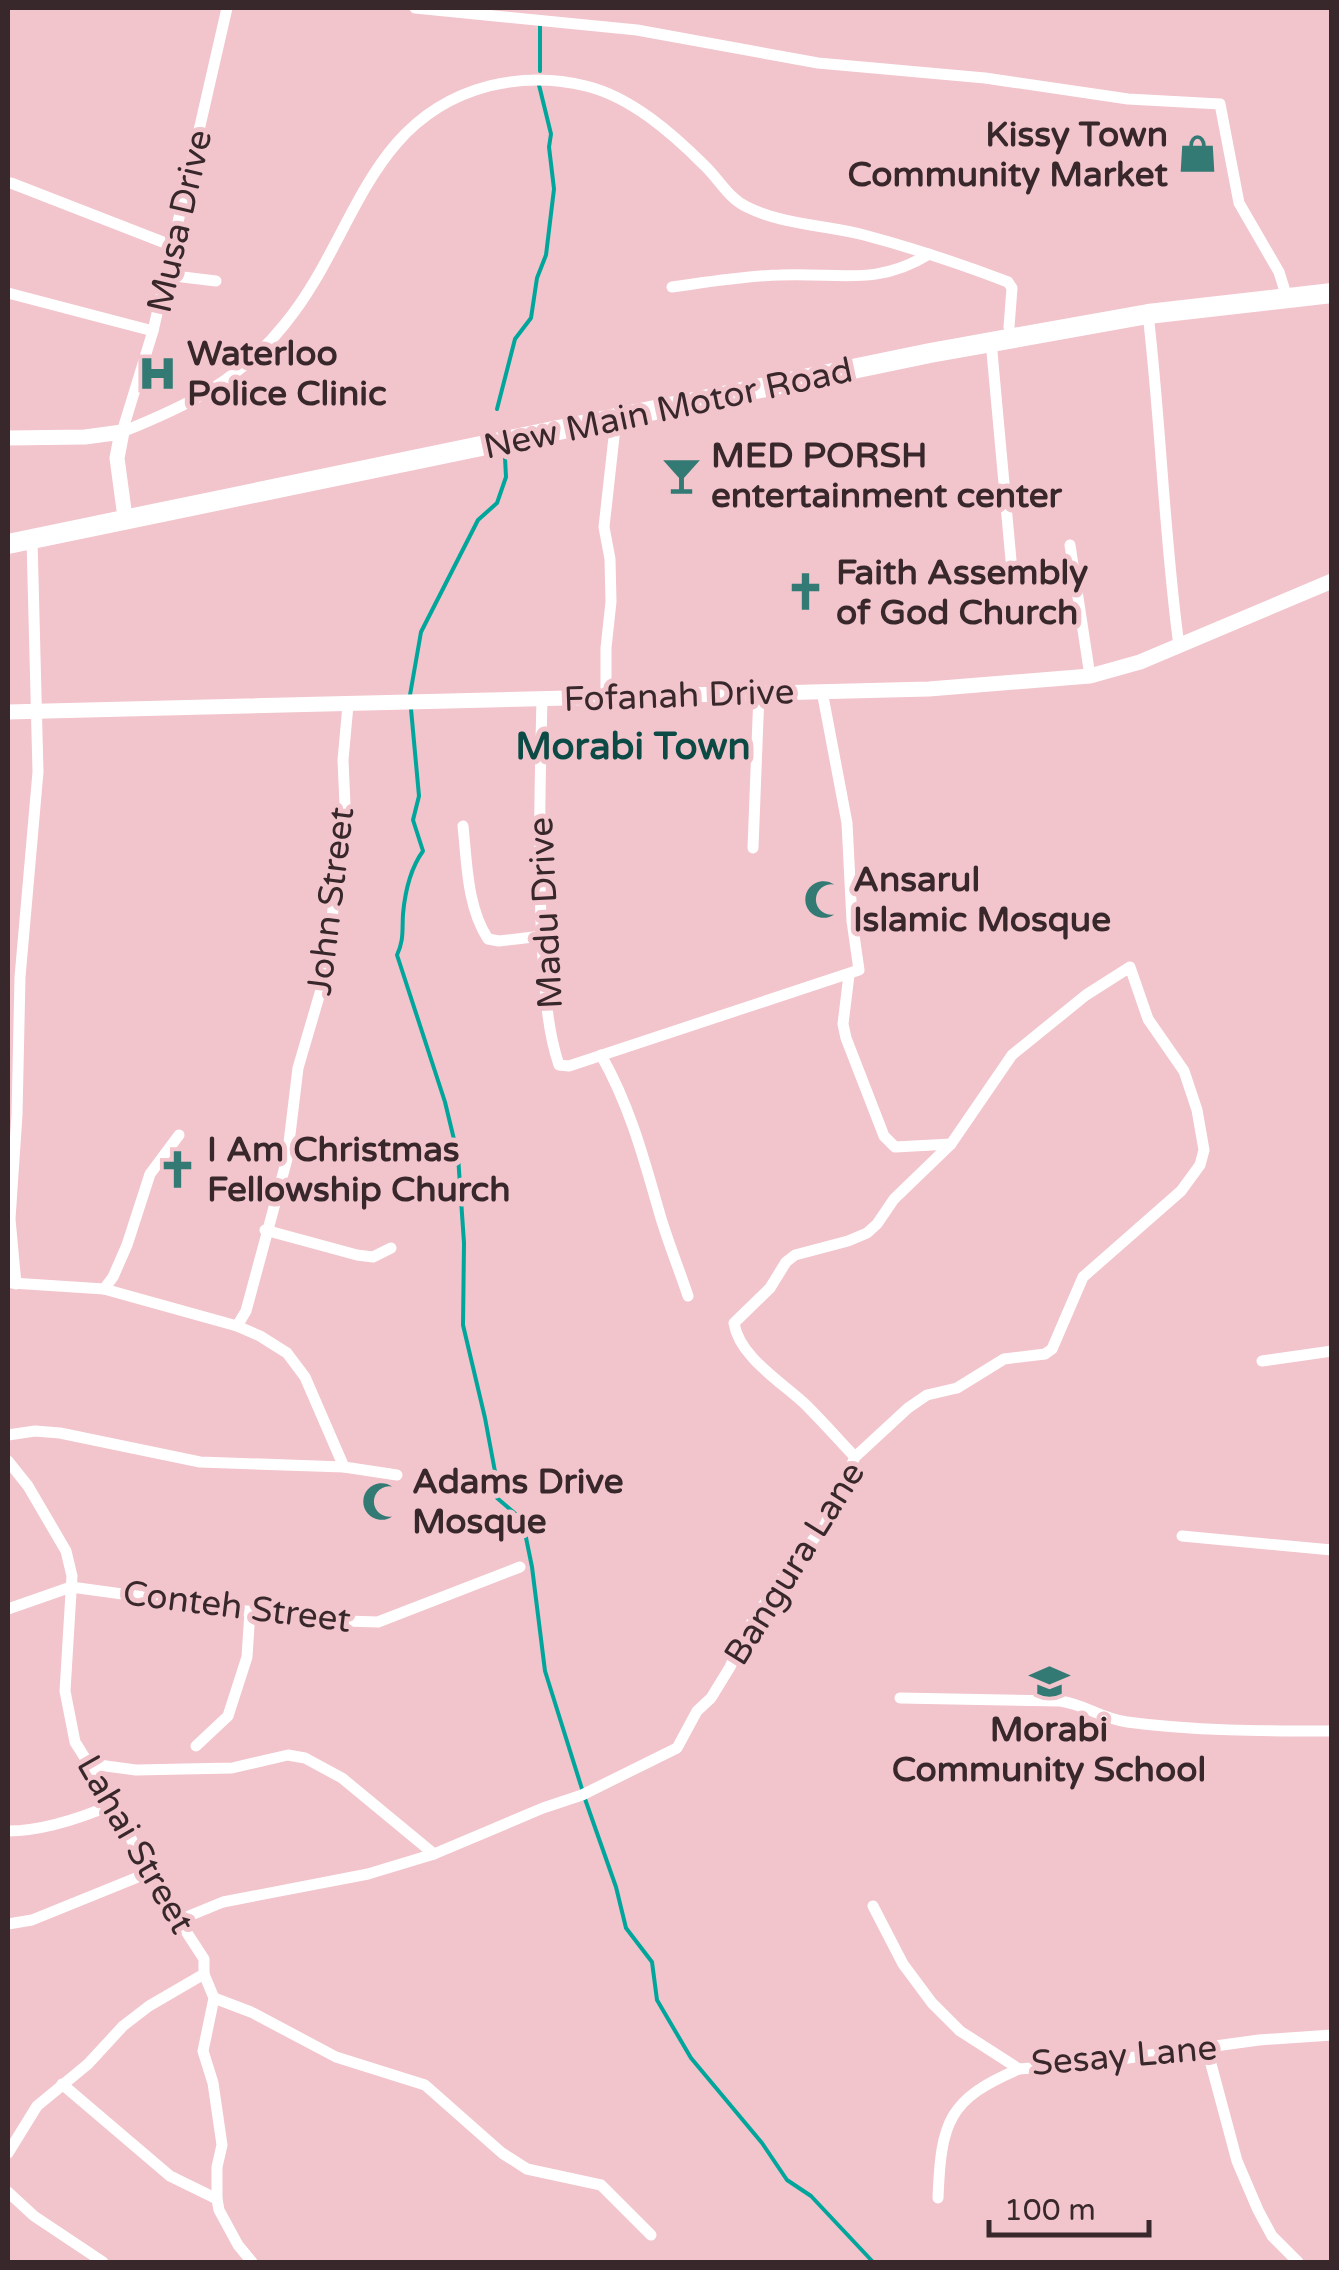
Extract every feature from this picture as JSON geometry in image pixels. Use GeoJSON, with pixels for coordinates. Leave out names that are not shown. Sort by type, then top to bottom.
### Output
{"type":"FeatureCollection","features":[{"type":"Feature","properties":{"kind":"highway","name":"New Main Motor Road"},"geometry":{"type":"LineString","coordinates":[[8,535],[1009,327],[1133,306],[1332,283]]}},
{"type":"Feature","properties":{"kind":"highway","name":"New Main Motor Road"},"geometry":{"type":"LineString","coordinates":[[8,544],[990,341],[1148,314],[1332,293]]}},
{"type":"Feature","properties":{"kind":"street","name":"Musa Drive"},"geometry":{"type":"LineString","coordinates":[[122,432],[166,275],[227,8]]}},
{"type":"Feature","properties":{"kind":"street"},"geometry":{"type":"LineString","coordinates":[[414,8],[637,30],[818,63],[1221,105],[1239,203],[1280,272],[1284,288]]}},
{"type":"Feature","properties":{"kind":"street"},"geometry":{"type":"LineString","coordinates":[[8,438],[85,437],[122,432],[209,392],[256,356],[310,291],[376,168],[396,140],[445,104],[472,91],[512,80],[552,80],[590,87],[618,99],[657,123],[706,166],[731,197],[746,206],[929,254],[1011,284],[1009,327]]}},
{"type":"Feature","properties":{"kind":"street"},"geometry":{"type":"LineString","coordinates":[[11,183],[173,246]]}},
{"type":"Feature","properties":{"kind":"street"},"geometry":{"type":"LineString","coordinates":[[672,286],[782,274],[878,276],[909,267],[929,254]]}},
{"type":"Feature","properties":{"kind":"street"},"geometry":{"type":"LineString","coordinates":[[166,275],[216,282]]}},
{"type":"Feature","properties":{"kind":"street"},"geometry":{"type":"LineString","coordinates":[[8,293],[152,330]]}},
{"type":"Feature","properties":{"kind":"street"},"geometry":{"type":"LineString","coordinates":[[1148,314],[1179,646]]}},
{"type":"Feature","properties":{"kind":"street"},"geometry":{"type":"LineString","coordinates":[[990,341],[1010,560]]}},
{"type":"Feature","properties":{"kind":"street"},"geometry":{"type":"LineString","coordinates":[[606,697],[611,602],[604,527],[616,420]]}},
{"type":"Feature","properties":{"kind":"street"},"geometry":{"type":"LineString","coordinates":[[122,432],[117,458],[124,510]]}},
{"type":"Feature","properties":{"kind":"street"},"geometry":{"type":"LineString","coordinates":[[32,539],[39,711],[37,800],[24,918],[9,1217],[12,1284],[104,1288],[237,1326],[286,1352],[305,1378],[344,1468]]}},
{"type":"Feature","properties":{"kind":"street"},"geometry":{"type":"LineString","coordinates":[[1070,545],[1090,676]]}},
{"type":"Feature","properties":{"kind":"street","name":"Fofanah Drive"},"geometry":{"type":"LineString","coordinates":[[8,712],[980,686],[1090,676],[1140,662],[1332,581]]}},
{"type":"Feature","properties":{"kind":"street"},"geometry":{"type":"LineString","coordinates":[[688,1296],[622,1092],[601,1055],[859,970],[852,922],[847,823],[822,691]]}},
{"type":"Feature","properties":{"kind":"street"},"geometry":{"type":"LineString","coordinates":[[752,848],[759,693]]}},
{"type":"Feature","properties":{"kind":"street","name":"Madu Drive"},"geometry":{"type":"LineString","coordinates":[[542,699],[538,870],[545,987],[559,1065],[569,1066],[601,1055]]}},
{"type":"Feature","properties":{"kind":"street","name":"John Street"},"geometry":{"type":"LineString","coordinates":[[237,1326],[246,1311],[287,1158],[298,1068],[330,960],[334,891],[346,827],[342,760],[348,705]]}},
{"type":"Feature","properties":{"kind":"street"},"geometry":{"type":"LineString","coordinates":[[464,826],[469,882],[479,926],[488,939],[542,936]]}},
{"type":"Feature","properties":{"kind":"street"},"geometry":{"type":"LineString","coordinates":[[8,918],[24,918]]}},
{"type":"Feature","properties":{"kind":"street","name":"Bangura Lane"},"geometry":{"type":"LineString","coordinates":[[179,1920],[224,1902],[368,1874],[434,1854],[582,1795],[677,1748],[697,1711],[711,1698],[730,1667],[746,1631],[780,1579],[825,1525],[855,1457],[926,1395],[957,1388],[1004,1358],[1045,1354],[1052,1349],[1083,1277],[1181,1191],[1200,1165],[1204,1150],[1184,1071],[1148,1019],[1130,967],[1086,995],[1020,1047],[951,1144]]}},
{"type":"Feature","properties":{"kind":"street"},"geometry":{"type":"LineString","coordinates":[[849,975],[843,1024],[846,1038],[884,1136],[896,1147],[951,1144]]}},
{"type":"Feature","properties":{"kind":"street"},"geometry":{"type":"LineString","coordinates":[[104,1288],[127,1245],[150,1174],[179,1135]]}},
{"type":"Feature","properties":{"kind":"street"},"geometry":{"type":"LineString","coordinates":[[855,1457],[750,1354],[734,1324],[770,1288],[794,1255],[848,1242],[867,1233],[906,1186],[951,1144]]}},
{"type":"Feature","properties":{"kind":"street"},"geometry":{"type":"LineString","coordinates":[[266,1230],[374,1258],[391,1248]]}},
{"type":"Feature","properties":{"kind":"street"},"geometry":{"type":"LineString","coordinates":[[1262,1361],[1332,1350]]}},
{"type":"Feature","properties":{"kind":"street"},"geometry":{"type":"LineString","coordinates":[[8,1434],[60,1433],[200,1462],[344,1468],[397,1476]]}},
{"type":"Feature","properties":{"kind":"street","name":"Lahai Street"},"geometry":{"type":"LineString","coordinates":[[8,1461],[28,1486],[66,1551],[71,1587],[65,1691],[75,1742],[114,1804],[148,1873],[204,1959],[204,1974],[149,2006],[37,2106],[8,2154]]}},
{"type":"Feature","properties":{"kind":"street"},"geometry":{"type":"LineString","coordinates":[[1182,1536],[1332,1550]]}},
{"type":"Feature","properties":{"kind":"street","name":"Conteh Street"},"geometry":{"type":"LineString","coordinates":[[8,1609],[71,1587],[313,1620],[378,1622],[520,1567]]}},
{"type":"Feature","properties":{"kind":"street"},"geometry":{"type":"LineString","coordinates":[[196,1746],[228,1716],[248,1656],[250,1610]]}},
{"type":"Feature","properties":{"kind":"street"},"geometry":{"type":"LineString","coordinates":[[900,1698],[1060,1701],[1075,1703],[1100,1718],[1128,1722],[1248,1731],[1332,1732]]}},
{"type":"Feature","properties":{"kind":"street"},"geometry":{"type":"LineString","coordinates":[[91,1764],[136,1770],[232,1768],[288,1756],[305,1758],[342,1778],[434,1854]]}},
{"type":"Feature","properties":{"kind":"street"},"geometry":{"type":"LineString","coordinates":[[8,1831],[90,1814],[114,1804]]}},
{"type":"Feature","properties":{"kind":"street"},"geometry":{"type":"LineString","coordinates":[[8,1924],[32,1920],[148,1873]]}},
{"type":"Feature","properties":{"kind":"street","name":"Sesay Lane"},"geometry":{"type":"LineString","coordinates":[[873,1906],[902,1964],[932,2003],[960,2030],[1019,2068],[1332,2034]]}},
{"type":"Feature","properties":{"kind":"street"},"geometry":{"type":"LineString","coordinates":[[204,1974],[214,1998],[203,2051],[222,2145],[217,2200],[238,2245],[252,2262]]}},
{"type":"Feature","properties":{"kind":"street"},"geometry":{"type":"LineString","coordinates":[[214,1998],[252,2012],[336,2057],[424,2085],[502,2153],[527,2169],[601,2186],[651,2235]]}},
{"type":"Feature","properties":{"kind":"street"},"geometry":{"type":"LineString","coordinates":[[1207,2049],[1237,2161],[1272,2236],[1298,2262]]}},
{"type":"Feature","properties":{"kind":"street"},"geometry":{"type":"LineString","coordinates":[[938,2198],[940,2164],[959,2103],[985,2083],[1019,2068]]}},
{"type":"Feature","properties":{"kind":"street"},"geometry":{"type":"LineString","coordinates":[[62,2084],[170,2176],[217,2200]]}},
{"type":"Feature","properties":{"kind":"street"},"geometry":{"type":"LineString","coordinates":[[8,2192],[72,2248],[103,2262]]}},
{"type":"Feature","properties":{"kind":"waterway"},"geometry":{"type":"LineString","coordinates":[[540,25],[540,71]]}},
{"type":"Feature","properties":{"kind":"waterway"},"geometry":{"type":"LineString","coordinates":[[497,409],[515,339],[531,318],[537,278],[546,255],[554,189],[551,134],[539,85]]}},
{"type":"Feature","properties":{"kind":"waterway"},"geometry":{"type":"LineString","coordinates":[[410,695],[421,632],[478,520],[497,503],[506,477],[505,458]]}},
{"type":"Feature","properties":{"kind":"waterway"},"geometry":{"type":"LineString","coordinates":[[411,709],[419,796],[413,820],[423,851],[407,889],[397,955],[445,1102],[458,1156],[464,1243],[463,1325],[485,1418],[496,1477],[494,1488],[497,1498],[519,1517],[524,1528],[545,1671],[582,1789]]}},
{"type":"Feature","properties":{"kind":"waterway"},"geometry":{"type":"LineString","coordinates":[[585,1799],[626,1928],[652,1962],[657,2000],[691,2058],[762,2143],[787,2180],[811,2196],[873,2262]]}},
{"type":"Feature","properties":{"kind":"place","name":"Kissy Town Community Market"},"geometry":{"type":"Point","coordinates":[1198,154]}},
{"type":"Feature","properties":{"kind":"place","name":"Waterloo Police Clinic"},"geometry":{"type":"Point","coordinates":[157,373]}},
{"type":"Feature","properties":{"kind":"place","name":"MED PORSH entertainment center"},"geometry":{"type":"Point","coordinates":[681,475]}},
{"type":"Feature","properties":{"kind":"place","name":"Faith Assembly of God Church"},"geometry":{"type":"Point","coordinates":[806,592]}},
{"type":"Feature","properties":{"kind":"place","name":"Ansarul Islamic Mosque"},"geometry":{"type":"Point","coordinates":[823,899]}},
{"type":"Feature","properties":{"kind":"place","name":"I Am Christmas Fellowship Church"},"geometry":{"type":"Point","coordinates":[177,1169]}},
{"type":"Feature","properties":{"kind":"place","name":"Adams Drive Mosque"},"geometry":{"type":"Point","coordinates":[382,1501]}},
{"type":"Feature","properties":{"kind":"place","name":"Morabi Community School"},"geometry":{"type":"Point","coordinates":[1049,1682]}},
{"type":"Feature","properties":{"kind":"district","name":"Morabi Town"},"geometry":{"type":"Point","coordinates":[633,746]}}]}
